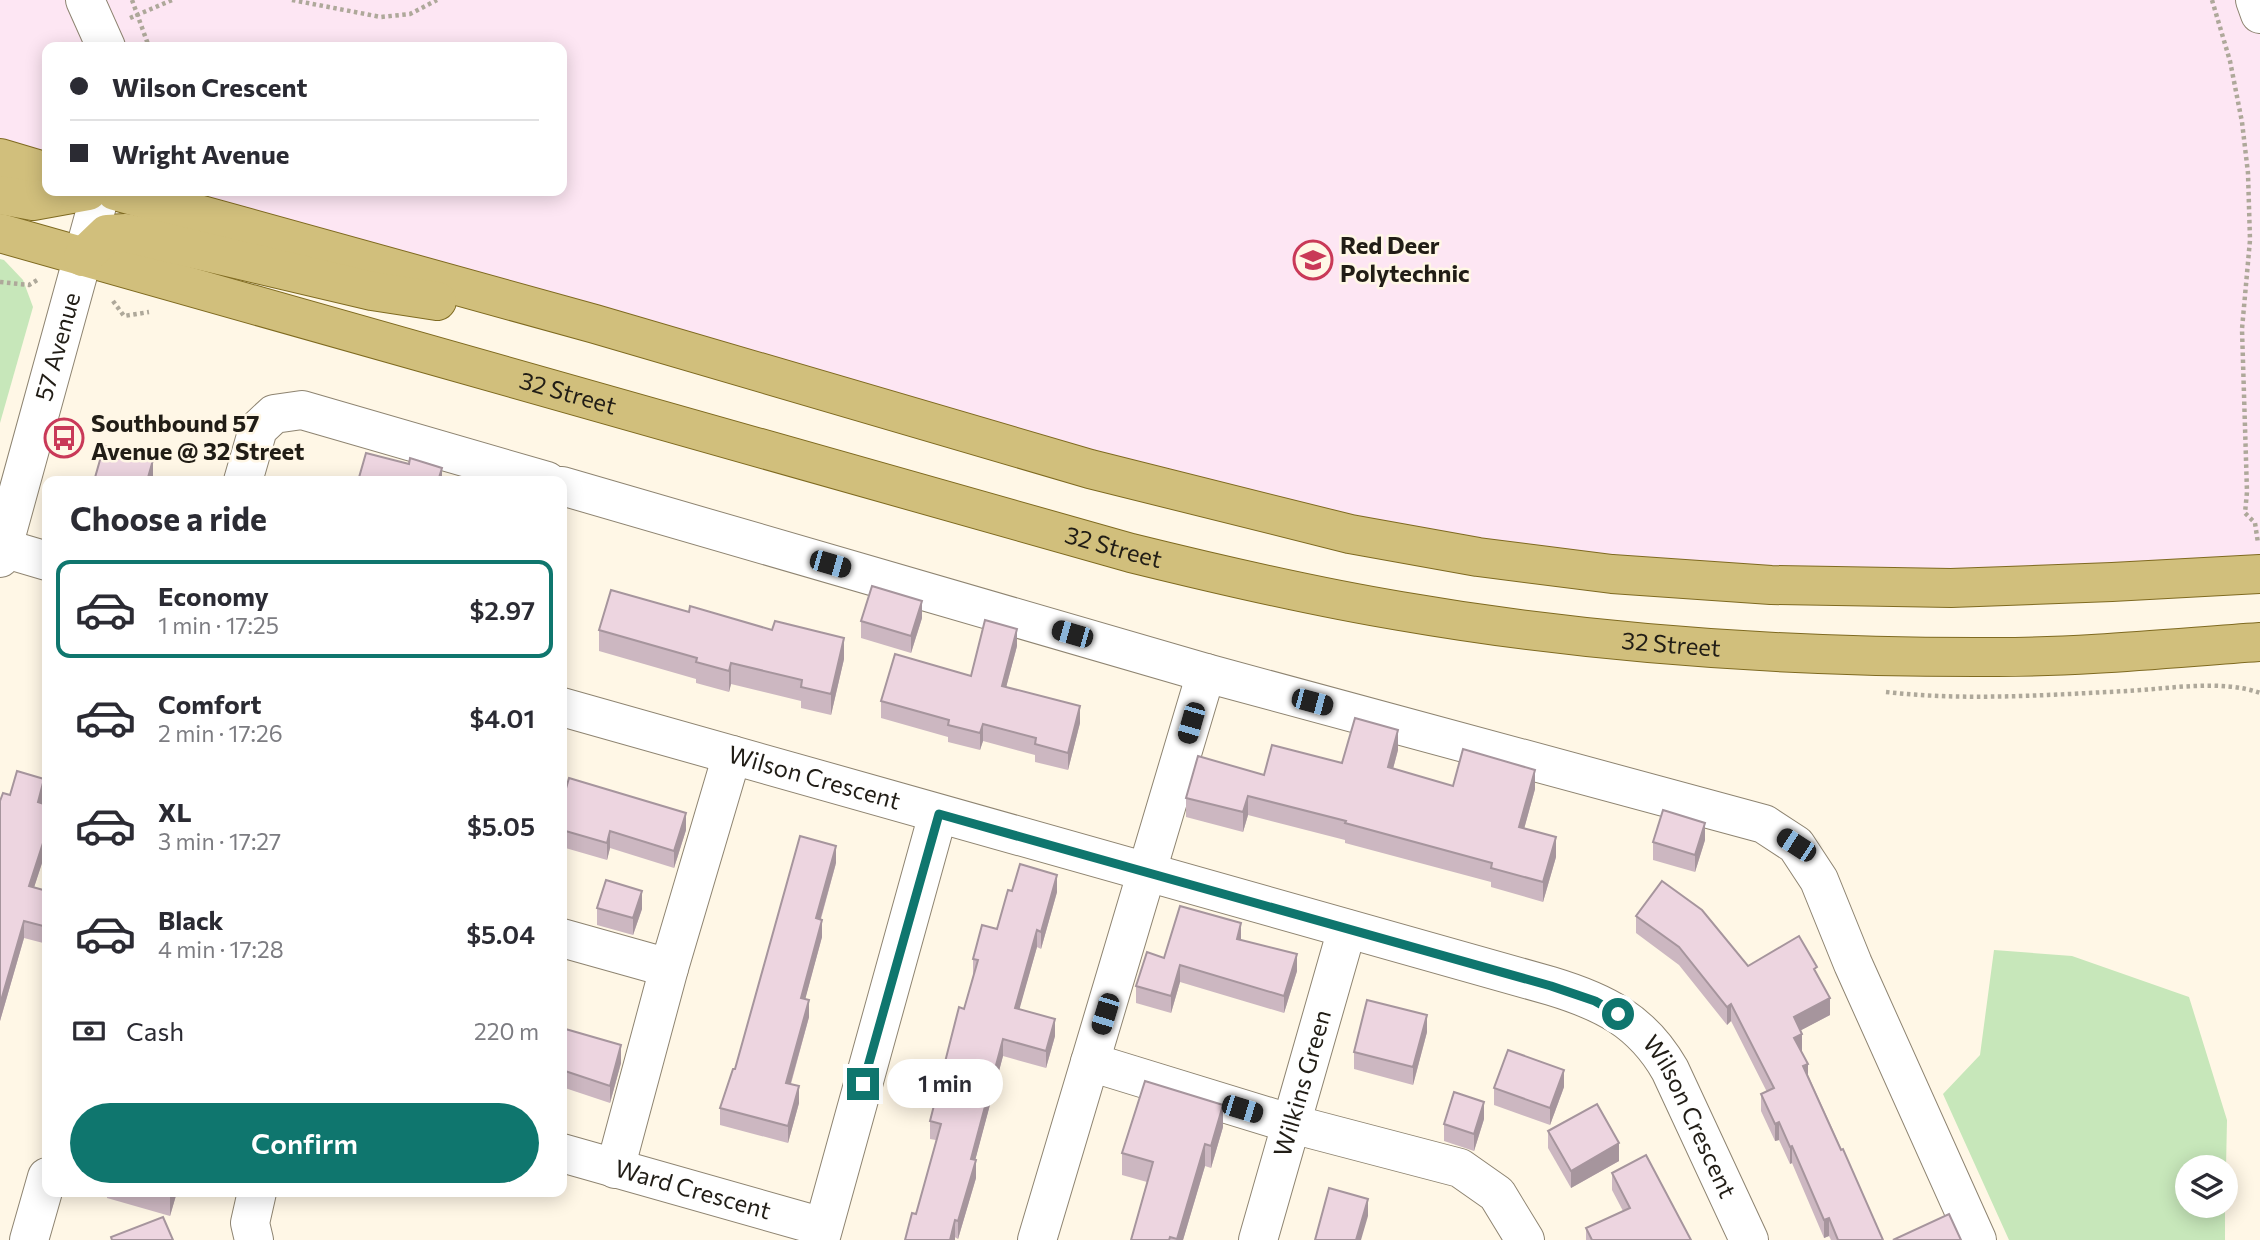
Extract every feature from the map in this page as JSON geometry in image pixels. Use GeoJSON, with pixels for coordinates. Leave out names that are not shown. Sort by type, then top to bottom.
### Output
{"type":"FeatureCollection","features":[{"type":"Feature","properties":{"kind":"main road"},"geometry":{"type":"LineString","coordinates":[[0,158],[42,171]]}},
{"type":"Feature","properties":{"kind":"main road"},"geometry":{"type":"LineString","coordinates":[[0,195],[33,201],[60,196]]}},
{"type":"Feature","properties":{"kind":"main road"},"geometry":{"type":"LineString","coordinates":[[133,196],[594,324],[1090,469],[1350,534],[1478,557],[1612,574],[1784,585],[1951,588],[2260,574]]}},
{"type":"Feature","properties":{"kind":"main road","name":"32 Street"},"geometry":{"type":"LineString","coordinates":[[0,233],[1131,553],[1268,586],[1401,611],[1535,630],[1659,643],[1884,656],[2001,657],[2260,642]]}},
{"type":"Feature","properties":{"kind":"main road"},"geometry":{"type":"LineString","coordinates":[[83,257],[107,234],[127,233],[372,291],[594,324]]}},
{"type":"Feature","properties":{"kind":"street"},"geometry":{"type":"LineString","coordinates":[[2255,0],[2260,14]]}},
{"type":"Feature","properties":{"kind":"street","name":"57 Avenue"},"geometry":{"type":"LineString","coordinates":[[1,553],[100,196]]}},
{"type":"Feature","properties":{"kind":"street"},"geometry":{"type":"LineString","coordinates":[[244,476],[258,429],[274,414],[302,410],[530,476]]}},
{"type":"Feature","properties":{"kind":"street"},"geometry":{"type":"LineString","coordinates":[[567,487],[1206,673],[1764,824],[1796,845],[1819,880],[1853,964],[1978,1240]]}},
{"type":"Feature","properties":{"kind":"street"},"geometry":{"type":"LineString","coordinates":[[1,553],[42,560]]}},
{"type":"Feature","properties":{"kind":"street"},"geometry":{"type":"LineString","coordinates":[[1037,1240],[1206,673]]}},
{"type":"Feature","properties":{"kind":"street","name":"Wilson Crescent"},"geometry":{"type":"LineString","coordinates":[[567,708],[1575,993],[1595,1001],[1640,1030],[1657,1047],[1749,1240]]}},
{"type":"Feature","properties":{"kind":"street"},"geometry":{"type":"LineString","coordinates":[[615,1169],[732,755]]}},
{"type":"Feature","properties":{"kind":"street"},"geometry":{"type":"LineString","coordinates":[[821,1234],[939,814]]}},
{"type":"Feature","properties":{"kind":"street","name":"Wilkins Green"},"geometry":{"type":"LineString","coordinates":[[1258,1240],[1348,929]]}},
{"type":"Feature","properties":{"kind":"street"},"geometry":{"type":"LineString","coordinates":[[567,939],[670,968]]}},
{"type":"Feature","properties":{"kind":"street"},"geometry":{"type":"LineString","coordinates":[[1090,1062],[1292,1124],[1460,1168],[1497,1194],[1525,1240]]}},
{"type":"Feature","properties":{"kind":"street","name":"Ward Crescent"},"geometry":{"type":"LineString","coordinates":[[567,1155],[821,1234]]}},
{"type":"Feature","properties":{"kind":"street"},"geometry":{"type":"LineString","coordinates":[[29,1240],[42,1194]]}},
{"type":"Feature","properties":{"kind":"street"},"geometry":{"type":"LineString","coordinates":[[254,1240],[250,1223],[256,1197]]}},
{"type":"Feature","properties":{"kind":"path"},"geometry":{"type":"LineString","coordinates":[[132,0],[147,42]]}},
{"type":"Feature","properties":{"kind":"path"},"geometry":{"type":"LineString","coordinates":[[97,26],[139,14],[172,0]]}},
{"type":"Feature","properties":{"kind":"path"},"geometry":{"type":"LineString","coordinates":[[292,0],[381,17],[410,14],[437,0]]}},
{"type":"Feature","properties":{"kind":"path"},"geometry":{"type":"LineString","coordinates":[[2212,0],[2230,61],[2242,122],[2248,173],[2250,240],[2242,329],[2248,492],[2245,513],[2256,527]]}},
{"type":"Feature","properties":{"kind":"path"},"geometry":{"type":"LineString","coordinates":[[0,282],[29,285],[34,282]]}},
{"type":"Feature","properties":{"kind":"shaded area","name":"Red Deer Polytechnic"},"geometry":{"type":"Polygon","coordinates":[[[0,0],[2260,0],[2260,574],[2112,582],[1478,557],[134,196],[567,196],[567,42],[42,42],[42,171],[0,158],[0,0]]]}},
{"type":"Feature","properties":{"kind":"green space"},"geometry":{"type":"Polygon","coordinates":[[[0,259],[23,280],[33,307],[0,423],[0,259]]]}},
{"type":"Feature","properties":{"kind":"green space"},"geometry":{"type":"Polygon","coordinates":[[[1994,950],[2072,956],[2189,997],[2227,1120],[2226,1155],[2175,1155],[2175,1218],[2225,1218],[2225,1240],[2009,1240],[1943,1094],[1980,1055],[1994,950]]]}},
{"type":"Feature","properties":{"kind":"building"},"geometry":{"type":"Polygon","coordinates":[[[104,446],[153,460],[148,476],[95,476],[104,446]]]}},
{"type":"Feature","properties":{"kind":"building"},"geometry":{"type":"Polygon","coordinates":[[[366,453],[409,464],[410,458],[442,468],[440,476],[359,476],[366,453]]]}},
{"type":"Feature","properties":{"kind":"building"},"geometry":{"type":"Polygon","coordinates":[[[872,586],[922,601],[911,636],[861,621],[872,586]]]}},
{"type":"Feature","properties":{"kind":"building"},"geometry":{"type":"Polygon","coordinates":[[[611,590],[689,612],[690,606],[772,630],[775,621],[844,638],[831,694],[801,687],[802,680],[731,663],[729,671],[696,662],[697,658],[599,630],[611,590]]]}},
{"type":"Feature","properties":{"kind":"building"},"geometry":{"type":"Polygon","coordinates":[[[985,620],[1017,629],[1002,686],[1080,706],[1068,753],[1035,744],[1036,738],[983,724],[980,733],[948,725],[949,720],[881,701],[895,654],[971,676],[985,620]]]}},
{"type":"Feature","properties":{"kind":"building"},"geometry":{"type":"Polygon","coordinates":[[[1355,718],[1398,730],[1388,767],[1453,786],[1463,749],[1535,770],[1519,827],[1556,837],[1543,882],[1491,868],[1492,863],[1248,796],[1243,812],[1186,798],[1198,756],[1264,775],[1272,745],[1342,763],[1355,718]]]}},
{"type":"Feature","properties":{"kind":"building"},"geometry":{"type":"Polygon","coordinates":[[[17,771],[42,778],[38,802],[42,803],[42,846],[29,886],[42,890],[42,926],[24,921],[0,1004],[0,801],[3,793],[10,795],[17,771]]]}},
{"type":"Feature","properties":{"kind":"building"},"geometry":{"type":"Polygon","coordinates":[[[569,778],[686,813],[674,851],[610,831],[607,843],[567,831],[569,778]]]}},
{"type":"Feature","properties":{"kind":"building"},"geometry":{"type":"Polygon","coordinates":[[[1663,810],[1705,823],[1695,855],[1653,842],[1663,810]]]}},
{"type":"Feature","properties":{"kind":"building"},"geometry":{"type":"Polygon","coordinates":[[[800,836],[836,846],[816,918],[822,920],[801,998],[809,1000],[786,1083],[799,1086],[788,1126],[720,1108],[735,1069],[800,836]]]}},
{"type":"Feature","properties":{"kind":"building"},"geometry":{"type":"Polygon","coordinates":[[[1020,864],[1057,875],[1041,932],[1037,930],[1015,1008],[1055,1019],[1046,1051],[1003,1039],[971,1159],[976,1160],[950,1240],[905,1240],[912,1213],[916,1214],[941,1124],[930,1121],[959,1007],[964,1009],[978,960],[973,959],[982,925],[997,929],[1008,890],[1012,891],[1020,864]]]}},
{"type":"Feature","properties":{"kind":"building"},"geometry":{"type":"Polygon","coordinates":[[[606,880],[642,891],[633,918],[597,908],[606,880]]]}},
{"type":"Feature","properties":{"kind":"building"},"geometry":{"type":"Polygon","coordinates":[[[1662,881],[1702,910],[1748,966],[1799,936],[1817,967],[1814,969],[1830,998],[1794,1017],[1802,1034],[1794,1038],[1808,1064],[1803,1066],[1883,1240],[1838,1240],[1829,1218],[1824,1220],[1792,1146],[1790,1147],[1779,1122],[1775,1124],[1761,1094],[1774,1088],[1731,1004],[1727,1007],[1679,947],[1636,916],[1662,881]]]}},
{"type":"Feature","properties":{"kind":"building"},"geometry":{"type":"Polygon","coordinates":[[[1180,906],[1241,923],[1237,939],[1297,954],[1284,996],[1180,965],[1171,996],[1136,986],[1147,952],[1164,958],[1180,906]]]}},
{"type":"Feature","properties":{"kind":"building"},"geometry":{"type":"Polygon","coordinates":[[[1367,1000],[1427,1015],[1413,1067],[1354,1052],[1367,1000]]]}},
{"type":"Feature","properties":{"kind":"building"},"geometry":{"type":"Polygon","coordinates":[[[567,1029],[621,1045],[610,1086],[567,1072],[567,1029]]]}},
{"type":"Feature","properties":{"kind":"building"},"geometry":{"type":"Polygon","coordinates":[[[1508,1050],[1564,1070],[1550,1108],[1494,1088],[1508,1050]]]}},
{"type":"Feature","properties":{"kind":"building"},"geometry":{"type":"Polygon","coordinates":[[[1145,1081],[1223,1105],[1211,1146],[1205,1144],[1177,1239],[1170,1237],[1169,1240],[1131,1240],[1153,1162],[1122,1153],[1145,1081]]]}},
{"type":"Feature","properties":{"kind":"building"},"geometry":{"type":"Polygon","coordinates":[[[1454,1092],[1484,1102],[1474,1134],[1444,1124],[1454,1092]]]}},
{"type":"Feature","properties":{"kind":"building"},"geometry":{"type":"Polygon","coordinates":[[[1597,1104],[1619,1143],[1571,1171],[1548,1131],[1597,1104]]]}},
{"type":"Feature","properties":{"kind":"building"},"geometry":{"type":"Polygon","coordinates":[[[1646,1155],[1691,1240],[1592,1240],[1586,1228],[1630,1208],[1612,1173],[1646,1155]]]}},
{"type":"Feature","properties":{"kind":"building"},"geometry":{"type":"Polygon","coordinates":[[[1329,1188],[1368,1199],[1356,1240],[1315,1240],[1329,1188]]]}},
{"type":"Feature","properties":{"kind":"building"},"geometry":{"type":"Polygon","coordinates":[[[1949,1214],[1961,1240],[1893,1240],[1949,1214]]]}},
{"type":"Feature","properties":{"kind":"building"},"geometry":{"type":"Polygon","coordinates":[[[163,1217],[173,1240],[112,1240],[111,1237],[163,1217]]]}},
{"type":"Feature","properties":{"kind":"place","name":"Red Deer Polytechnic"},"geometry":{"type":"Point","coordinates":[1313,260]}},
{"type":"Feature","properties":{"kind":"place","name":"Southbound 57 Avenue @ 32 Street"},"geometry":{"type":"Point","coordinates":[64,438]}},
{"type":"Feature","properties":{"kind":"route"},"geometry":{"type":"LineString","coordinates":[[863,1084],[939,814],[1575,993],[1618,1014]]}}]}
